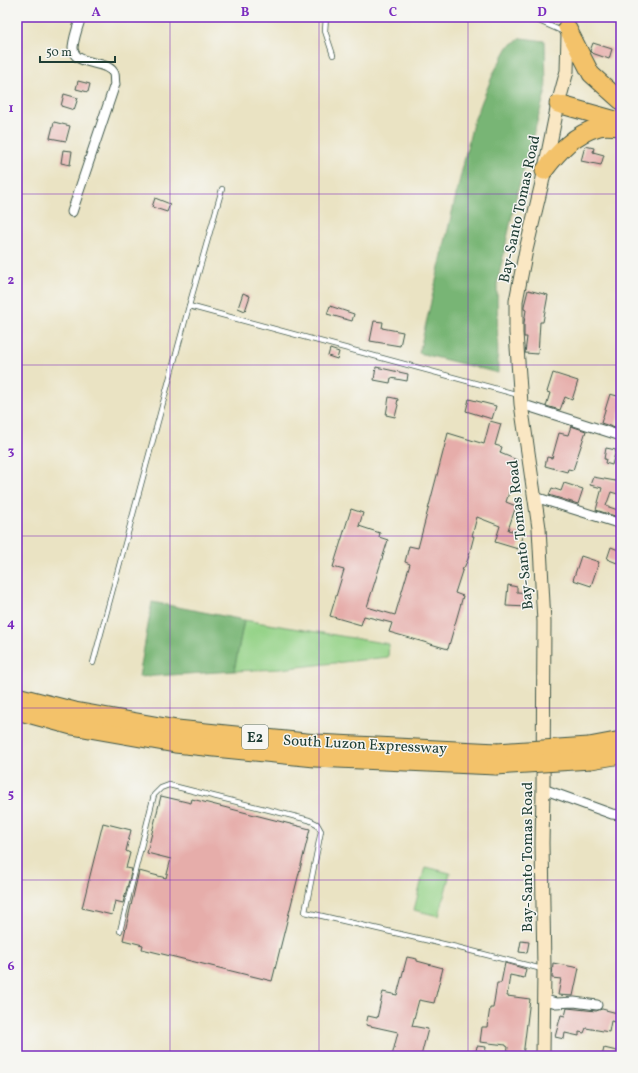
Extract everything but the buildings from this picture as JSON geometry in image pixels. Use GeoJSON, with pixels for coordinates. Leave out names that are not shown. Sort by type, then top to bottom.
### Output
{"type":"FeatureCollection","features":[{"type":"Feature","properties":{"kind":"highway"},"geometry":{"type":"LineString","coordinates":[[567,26],[591,74],[621,101]]}},
{"type":"Feature","properties":{"kind":"highway"},"geometry":{"type":"LineString","coordinates":[[559,100],[621,112]]}},
{"type":"Feature","properties":{"kind":"highway"},"geometry":{"type":"LineString","coordinates":[[559,100],[621,122]]}},
{"type":"Feature","properties":{"kind":"highway"},"geometry":{"type":"LineString","coordinates":[[544,171],[558,152],[578,135],[600,127],[621,127]]}},
{"type":"Feature","properties":{"kind":"highway","name":"South Luzon Expressway"},"geometry":{"type":"LineString","coordinates":[[17,696],[75,711],[177,729],[496,759]]}},
{"type":"Feature","properties":{"kind":"highway","name":"South Luzon Expressway"},"geometry":{"type":"LineString","coordinates":[[17,711],[72,726],[175,744],[315,758],[496,759],[590,753],[621,755]]}},
{"type":"Feature","properties":{"kind":"highway","name":"South Luzon Expressway"},"geometry":{"type":"LineString","coordinates":[[590,753],[621,740]]}},
{"type":"Feature","properties":{"kind":"main road","name":"Bay-Santo Tomas Road"},"geometry":{"type":"LineString","coordinates":[[542,1056],[544,969],[542,843],[544,622],[539,535],[521,400],[516,333],[516,301],[559,100],[567,71],[567,26]]}},
{"type":"Feature","properties":{"kind":"street"},"geometry":{"type":"LineString","coordinates":[[72,212],[114,84],[114,74],[109,68],[83,60],[76,56],[73,48],[81,17]]}},
{"type":"Feature","properties":{"kind":"street"},"geometry":{"type":"LineString","coordinates":[[521,400],[621,436]]}},
{"type":"Feature","properties":{"kind":"street"},"geometry":{"type":"LineString","coordinates":[[535,497],[621,524]]}},
{"type":"Feature","properties":{"kind":"street"},"geometry":{"type":"LineString","coordinates":[[543,789],[612,814],[621,815]]}},
{"type":"Feature","properties":{"kind":"street"},"geometry":{"type":"LineString","coordinates":[[543,999],[556,1003],[574,1002],[597,1005]]}},
{"type":"Feature","properties":{"kind":"lane"},"geometry":{"type":"LineString","coordinates":[[326,17],[325,31],[332,55]]}},
{"type":"Feature","properties":{"kind":"lane"},"geometry":{"type":"LineString","coordinates":[[530,17],[567,26]]}},
{"type":"Feature","properties":{"kind":"lane"},"geometry":{"type":"LineString","coordinates":[[93,663],[222,189]]}},
{"type":"Feature","properties":{"kind":"lane"},"geometry":{"type":"LineString","coordinates":[[189,306],[521,400]]}},
{"type":"Feature","properties":{"kind":"lane"},"geometry":{"type":"LineString","coordinates":[[120,931],[154,795],[161,788],[169,785],[309,820],[317,824],[320,831],[305,912],[544,969]]}},
{"type":"Feature","properties":{"kind":"green space"},"geometry":{"type":"Polygon","coordinates":[[[521,38],[545,41],[546,90],[517,193],[497,284],[498,373],[419,353],[473,123],[494,72],[508,47],[521,38]]]}},
{"type":"Feature","properties":{"kind":"green space"},"geometry":{"type":"Polygon","coordinates":[[[152,602],[244,620],[234,671],[139,677],[152,602]]]}},
{"type":"Feature","properties":{"kind":"green space"},"geometry":{"type":"Polygon","coordinates":[[[244,620],[389,644],[388,657],[280,669],[234,671],[244,620]]]}},
{"type":"Feature","properties":{"kind":"green space"},"geometry":{"type":"Polygon","coordinates":[[[425,867],[450,873],[439,916],[414,910],[425,867]]]}}]}
